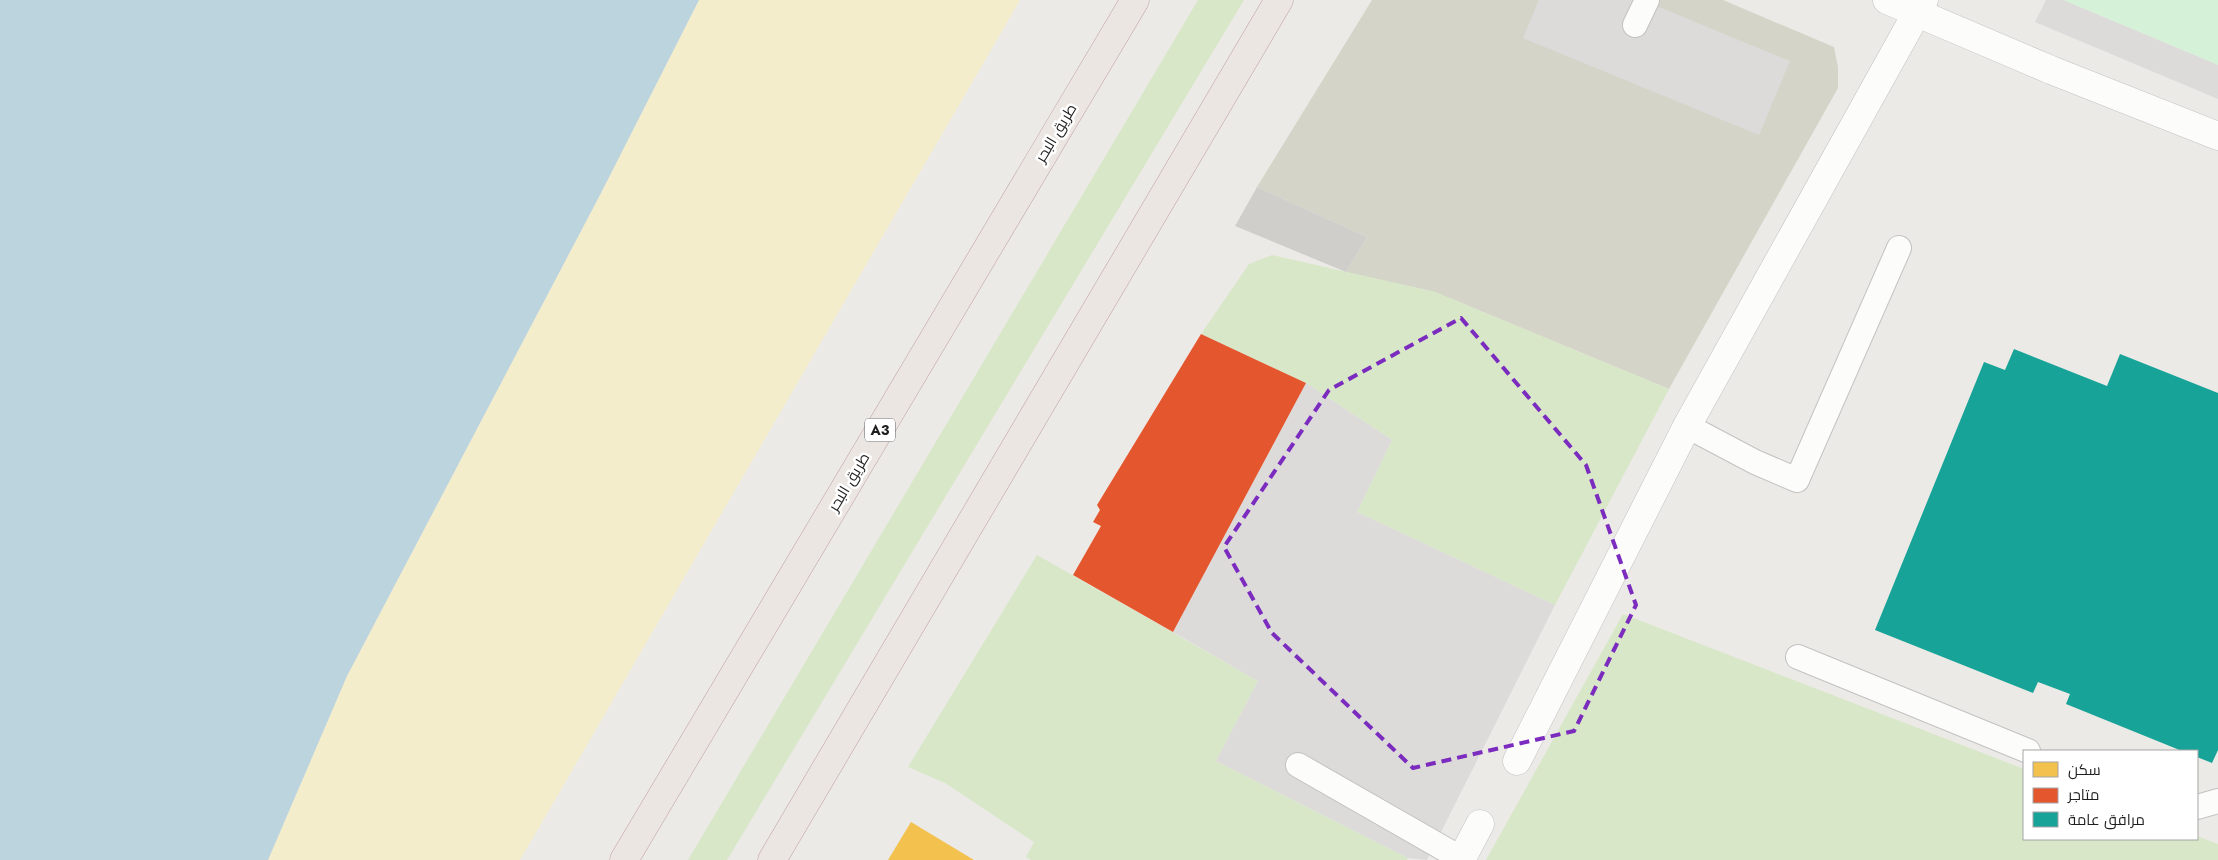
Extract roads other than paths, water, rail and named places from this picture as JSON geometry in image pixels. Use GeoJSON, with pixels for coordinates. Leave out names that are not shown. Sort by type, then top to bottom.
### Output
{"type":"FeatureCollection","features":[{"type":"Feature","properties":{"kind":"highway","name":"طريق البحر"},"geometry":{"type":"LineString","coordinates":[[624,860],[1135,0]]}},
{"type":"Feature","properties":{"kind":"highway"},"geometry":{"type":"LineString","coordinates":[[772,860],[1279,0]]}},
{"type":"Feature","properties":{"kind":"street"},"geometry":{"type":"LineString","coordinates":[[1887,0],[1920,7],[2051,70],[2218,136]]}},
{"type":"Feature","properties":{"kind":"street"},"geometry":{"type":"LineString","coordinates":[[1517,761],[1687,426],[1920,7]]}},
{"type":"Feature","properties":{"kind":"street"},"geometry":{"type":"LineString","coordinates":[[1461,860],[1480,824]]}},
{"type":"Feature","properties":{"kind":"lane"},"geometry":{"type":"LineString","coordinates":[[1634,25],[1647,0]]}},
{"type":"Feature","properties":{"kind":"lane"},"geometry":{"type":"LineString","coordinates":[[1687,426],[1755,462],[1797,480],[1898,248]]}},
{"type":"Feature","properties":{"kind":"lane"},"geometry":{"type":"LineString","coordinates":[[1798,657],[2026,750]]}},
{"type":"Feature","properties":{"kind":"lane"},"geometry":{"type":"LineString","coordinates":[[1298,765],[1461,860]]}},
{"type":"Feature","properties":{"kind":"lane"},"geometry":{"type":"LineString","coordinates":[[2198,807],[2218,801]]}},
{"type":"Feature","properties":{"kind":"water"},"geometry":{"type":"Polygon","coordinates":[[[0,0],[699,0],[601,193],[347,676],[268,860],[0,860],[0,0]]]}}]}
